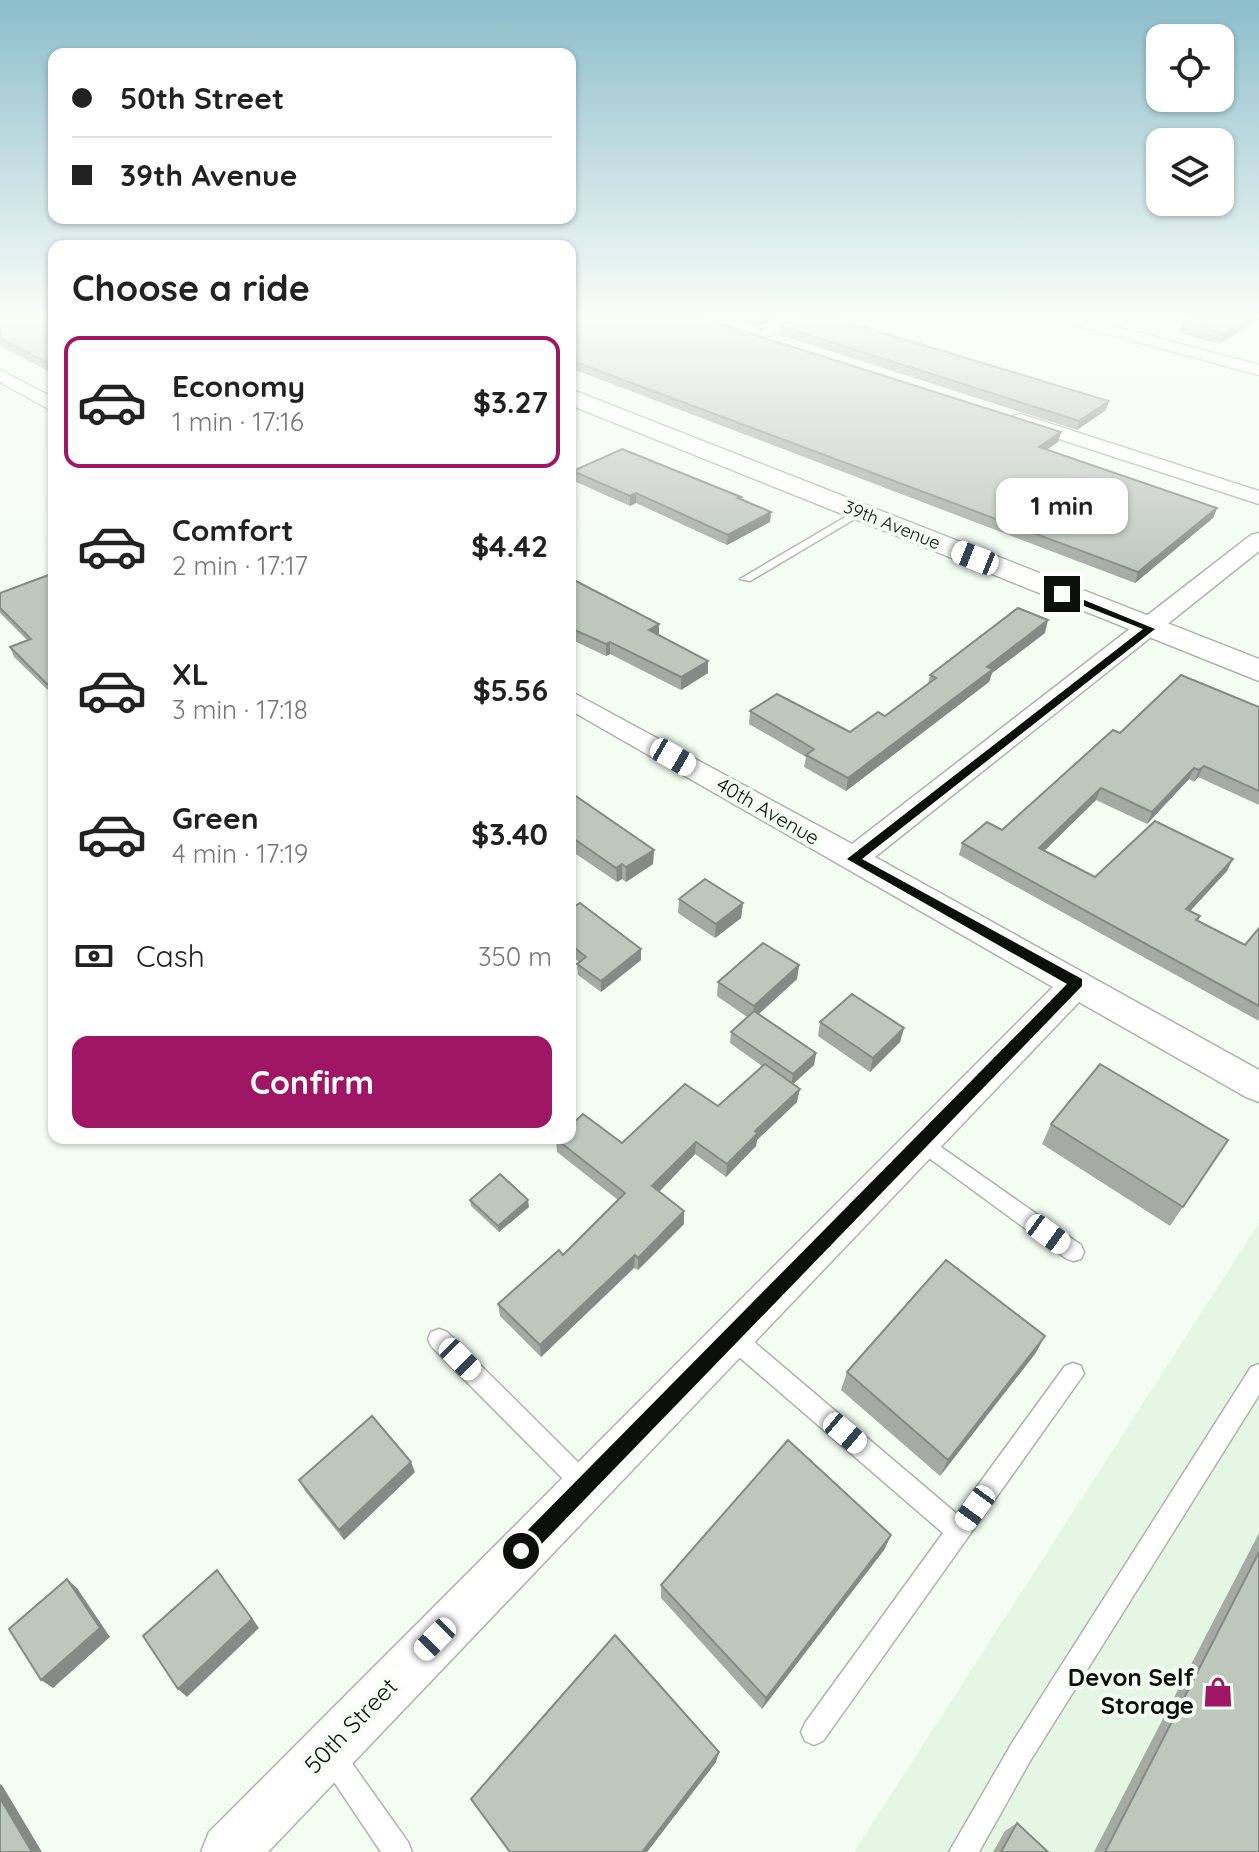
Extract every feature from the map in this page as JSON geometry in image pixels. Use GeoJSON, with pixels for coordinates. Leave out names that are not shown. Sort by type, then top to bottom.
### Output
{"type":"FeatureCollection","features":[{"type":"Feature","properties":{"kind":"main road","name":"39th Avenue"},"geometry":{"type":"LineString","coordinates":[[593,405],[1259,671]]}},
{"type":"Feature","properties":{"kind":"street"},"geometry":{"type":"LineString","coordinates":[[1008,416],[1259,498]]}},
{"type":"Feature","properties":{"kind":"street"},"geometry":{"type":"LineString","coordinates":[[853,859],[1150,629],[1259,540]]}},
{"type":"Feature","properties":{"kind":"street","name":"40th Avenue"},"geometry":{"type":"LineString","coordinates":[[576,702],[1259,1087]]}},
{"type":"Feature","properties":{"kind":"street","name":"50th Street"},"geometry":{"type":"LineString","coordinates":[[229,1852],[1077,983]]}},
{"type":"Feature","properties":{"kind":"lane"},"geometry":{"type":"LineString","coordinates":[[746,579],[859,512]]}},
{"type":"Feature","properties":{"kind":"lane"},"geometry":{"type":"LineString","coordinates":[[921,1141],[1074,1252]]}},
{"type":"Feature","properties":{"kind":"lane"},"geometry":{"type":"LineString","coordinates":[[731,1336],[959,1531]]}},
{"type":"Feature","properties":{"kind":"lane"},"geometry":{"type":"LineString","coordinates":[[439,1339],[585,1485]]}},
{"type":"Feature","properties":{"kind":"lane"},"geometry":{"type":"LineString","coordinates":[[814,1732],[1073,1374]]}},
{"type":"Feature","properties":{"kind":"lane"},"geometry":{"type":"LineString","coordinates":[[963,1852],[1021,1752],[1259,1375]]}},
{"type":"Feature","properties":{"kind":"lane"},"geometry":{"type":"LineString","coordinates":[[327,1750],[398,1852]]}},
{"type":"Feature","properties":{"kind":"shaded area"},"geometry":{"type":"Polygon","coordinates":[[[1259,1223],[1259,1852],[854,1852],[1259,1223]]]}},
{"type":"Feature","properties":{"kind":"building"},"geometry":{"type":"Polygon","coordinates":[[[692,405],[977,405],[1061,432],[1039,447],[1217,508],[1138,572],[692,405]]]}},
{"type":"Feature","properties":{"kind":"building"},"geometry":{"type":"Polygon","coordinates":[[[1030,405],[1102,405],[1079,421],[1030,405]]]}},
{"type":"Feature","properties":{"kind":"building"},"geometry":{"type":"Polygon","coordinates":[[[622,449],[771,512],[728,535],[636,493],[630,496],[576,470],[622,449]]]}},
{"type":"Feature","properties":{"kind":"building"},"geometry":{"type":"Polygon","coordinates":[[[48,575],[48,685],[10,647],[31,639],[0,608],[0,593],[48,575]]]}},
{"type":"Feature","properties":{"kind":"building"},"geometry":{"type":"Polygon","coordinates":[[[576,581],[659,624],[649,630],[708,661],[681,677],[610,642],[606,644],[576,631],[576,581]]]}},
{"type":"Feature","properties":{"kind":"building"},"geometry":{"type":"Polygon","coordinates":[[[1018,608],[1048,620],[987,667],[993,669],[848,778],[806,755],[814,749],[750,711],[777,694],[850,732],[878,712],[885,716],[936,678],[930,675],[1018,608]]]}},
{"type":"Feature","properties":{"kind":"building"},"geometry":{"type":"Polygon","coordinates":[[[1181,675],[1259,707],[1259,791],[1204,766],[1199,770],[1194,768],[1152,812],[1101,788],[1039,848],[1095,877],[1155,821],[1233,859],[1186,909],[1200,916],[1196,920],[1245,945],[1259,928],[1259,1006],[962,843],[987,822],[1002,830],[1113,730],[1120,733],[1181,675]]]}},
{"type":"Feature","properties":{"kind":"building"},"geometry":{"type":"Polygon","coordinates":[[[576,796],[654,850],[626,867],[622,864],[616,868],[576,840],[576,796]]]}},
{"type":"Feature","properties":{"kind":"building"},"geometry":{"type":"Polygon","coordinates":[[[705,879],[743,903],[716,924],[679,899],[705,879]]]}},
{"type":"Feature","properties":{"kind":"building"},"geometry":{"type":"Polygon","coordinates":[[[580,903],[641,949],[601,981],[577,964],[586,957],[576,949],[576,905],[580,903]]]}},
{"type":"Feature","properties":{"kind":"building"},"geometry":{"type":"Polygon","coordinates":[[[763,943],[799,965],[754,1006],[718,982],[763,943]]]}},
{"type":"Feature","properties":{"kind":"building"},"geometry":{"type":"Polygon","coordinates":[[[852,994],[904,1028],[873,1058],[820,1022],[852,994]]]}},
{"type":"Feature","properties":{"kind":"building"},"geometry":{"type":"Polygon","coordinates":[[[754,1011],[816,1053],[793,1074],[731,1032],[754,1011]]]}},
{"type":"Feature","properties":{"kind":"building"},"geometry":{"type":"Polygon","coordinates":[[[765,1064],[800,1089],[755,1131],[758,1133],[727,1164],[696,1142],[652,1186],[684,1211],[638,1258],[635,1255],[540,1345],[498,1304],[559,1250],[563,1255],[625,1193],[562,1144],[576,1144],[576,1120],[583,1114],[622,1143],[685,1084],[718,1106],[765,1064]]]}},
{"type":"Feature","properties":{"kind":"building"},"geometry":{"type":"Polygon","coordinates":[[[1100,1064],[1228,1140],[1183,1207],[1051,1124],[1100,1064]]]}},
{"type":"Feature","properties":{"kind":"building"},"geometry":{"type":"Polygon","coordinates":[[[500,1174],[528,1200],[498,1226],[470,1200],[500,1174]]]}},
{"type":"Feature","properties":{"kind":"building"},"geometry":{"type":"Polygon","coordinates":[[[946,1260],[1045,1336],[948,1460],[847,1372],[946,1260]]]}},
{"type":"Feature","properties":{"kind":"building"},"geometry":{"type":"Polygon","coordinates":[[[372,1416],[411,1462],[339,1530],[299,1480],[372,1416]]]}},
{"type":"Feature","properties":{"kind":"building"},"geometry":{"type":"Polygon","coordinates":[[[788,1440],[891,1535],[766,1698],[661,1585],[788,1440]]]}},
{"type":"Feature","properties":{"kind":"building","name":"Devon Self Storage"},"geometry":{"type":"Polygon","coordinates":[[[1259,1552],[1259,1852],[1105,1852],[1259,1552]]]}},
{"type":"Feature","properties":{"kind":"building"},"geometry":{"type":"Polygon","coordinates":[[[217,1570],[252,1619],[178,1689],[143,1636],[217,1570]]]}},
{"type":"Feature","properties":{"kind":"building"},"geometry":{"type":"Polygon","coordinates":[[[67,1579],[100,1628],[41,1680],[9,1629],[67,1579]]]}},
{"type":"Feature","properties":{"kind":"building"},"geometry":{"type":"Polygon","coordinates":[[[615,1635],[719,1752],[642,1852],[510,1852],[471,1799],[615,1635]]]}},
{"type":"Feature","properties":{"kind":"building"},"geometry":{"type":"Polygon","coordinates":[[[0,1798],[32,1852],[0,1852],[0,1798]]]}},
{"type":"Feature","properties":{"kind":"building"},"geometry":{"type":"Polygon","coordinates":[[[1017,1823],[1048,1852],[1001,1852],[1017,1823]]]}},
{"type":"Feature","properties":{"kind":"place","name":"Devon Self Storage"},"geometry":{"type":"Point","coordinates":[1218,1692]}},
{"type":"Feature","properties":{"kind":"route"},"geometry":{"type":"LineString","coordinates":[[521,1551],[1077,983],[853,859],[1150,629],[1062,594]]}}]}
